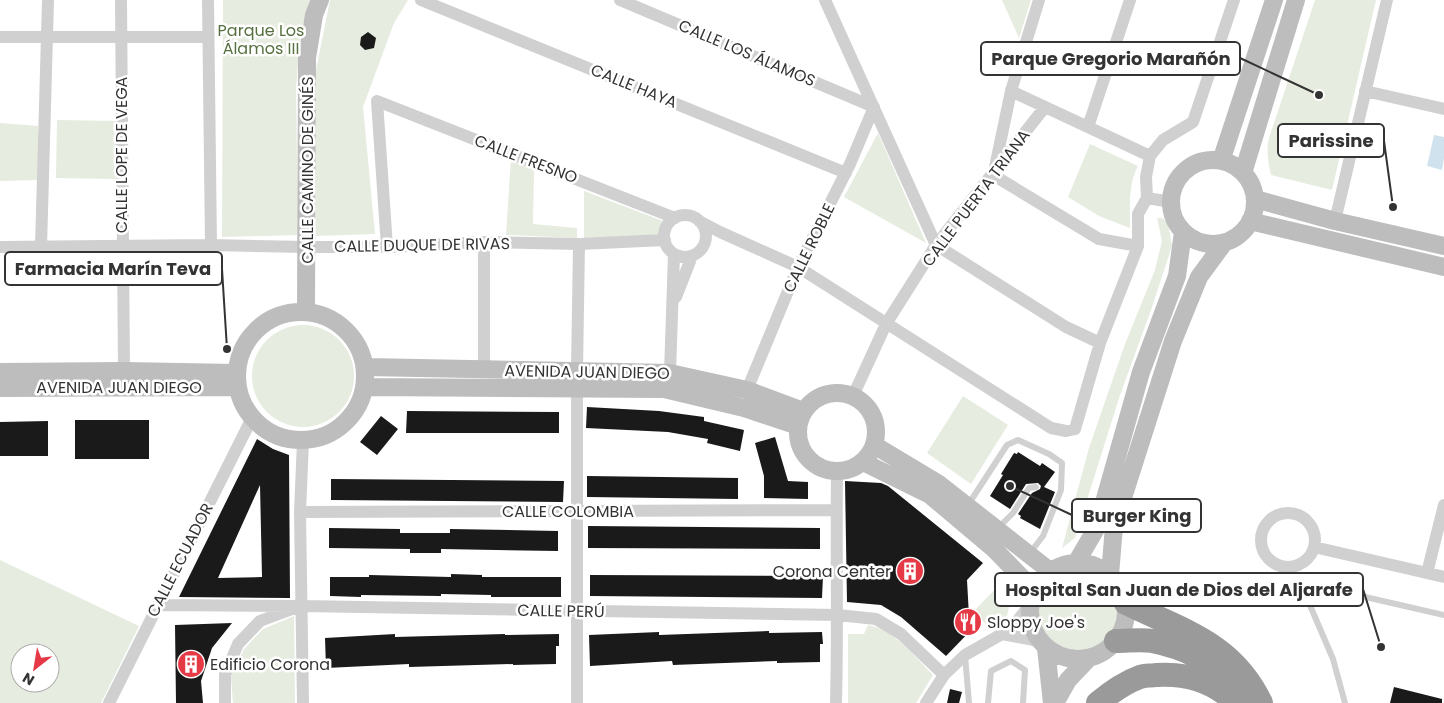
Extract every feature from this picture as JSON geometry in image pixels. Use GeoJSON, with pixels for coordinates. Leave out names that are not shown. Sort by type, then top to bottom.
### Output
{"type":"FeatureCollection","features":[{"type":"Feature","properties":{"kind":"highway"},"geometry":{"type":"LineString","coordinates":[[1126,603],[1201,637],[1222,652],[1243,674],[1261,703]]}},
{"type":"Feature","properties":{"kind":"highway"},"geometry":{"type":"LineString","coordinates":[[1116,641],[1150,641],[1197,656],[1230,680],[1246,703]]}},
{"type":"Feature","properties":{"kind":"highway"},"geometry":{"type":"LineString","coordinates":[[1098,703],[1118,688],[1141,676],[1168,674],[1194,677],[1211,684],[1236,703]]}},
{"type":"Feature","properties":{"kind":"street"},"geometry":{"type":"LineString","coordinates":[[41,247],[48,0]]}},
{"type":"Feature","properties":{"kind":"street","name":"CALLE LOPE DE VEGA"},"geometry":{"type":"LineString","coordinates":[[121,0],[124,371]]}},
{"type":"Feature","properties":{"kind":"street"},"geometry":{"type":"LineString","coordinates":[[208,0],[211,245]]}},
{"type":"Feature","properties":{"kind":"street","name":"CALLE CAMINO DE GINÉS"},"geometry":{"type":"LineString","coordinates":[[306,311],[307,58],[314,15],[320,0]]}},
{"type":"Feature","properties":{"kind":"street","name":"CALLE HAYA"},"geometry":{"type":"LineString","coordinates":[[421,0],[846,173]]}},
{"type":"Feature","properties":{"kind":"street","name":"CALLE LOS ÁLAMOS"},"geometry":{"type":"LineString","coordinates":[[620,0],[874,107]]}},
{"type":"Feature","properties":{"kind":"street"},"geometry":{"type":"LineString","coordinates":[[825,0],[936,245],[1066,327],[1100,343]]}},
{"type":"Feature","properties":{"kind":"street"},"geometry":{"type":"LineString","coordinates":[[1039,0],[1011,91],[993,175],[1099,239],[1138,246]]}},
{"type":"Feature","properties":{"kind":"street"},"geometry":{"type":"LineString","coordinates":[[1088,127],[1130,0]]}},
{"type":"Feature","properties":{"kind":"street"},"geometry":{"type":"LineString","coordinates":[[699,221],[706,232],[702,249],[692,256],[680,257],[674,254],[664,240],[666,227],[675,218],[688,216],[699,221],[720,232],[798,267],[1051,428],[1066,431],[1075,429],[1100,343],[1138,246],[1138,214],[1147,198],[1146,177],[1150,156],[1163,140],[1193,122],[1234,0]]}},
{"type":"Feature","properties":{"kind":"street"},"geometry":{"type":"LineString","coordinates":[[1221,161],[1274,0]]}},
{"type":"Feature","properties":{"kind":"street"},"geometry":{"type":"LineString","coordinates":[[1242,173],[1296,0]]}},
{"type":"Feature","properties":{"kind":"street"},"geometry":{"type":"LineString","coordinates":[[1335,221],[1387,0]]}},
{"type":"Feature","properties":{"kind":"street"},"geometry":{"type":"LineString","coordinates":[[0,37],[208,37]]}},
{"type":"Feature","properties":{"kind":"street"},"geometry":{"type":"LineString","coordinates":[[1011,91],[1150,156]]}},
{"type":"Feature","properties":{"kind":"street"},"geometry":{"type":"LineString","coordinates":[[1366,91],[1444,109]]}},
{"type":"Feature","properties":{"kind":"street","name":"CALLE FRESNO"},"geometry":{"type":"LineString","coordinates":[[387,247],[377,101],[675,218]]}},
{"type":"Feature","properties":{"kind":"street","name":"CALLE ROBLE"},"geometry":{"type":"LineString","coordinates":[[747,390],[798,267],[846,173],[874,107]]}},
{"type":"Feature","properties":{"kind":"street","name":"CALLE PUERTA TRIANA"},"geometry":{"type":"LineString","coordinates":[[853,396],[886,324],[936,245],[1045,107]]}},
{"type":"Feature","properties":{"kind":"street"},"geometry":{"type":"LineString","coordinates":[[1207,160],[1221,161],[1242,173],[1251,186],[1255,199],[1254,212],[1250,221],[1238,236],[1224,243],[1209,244],[1196,241],[1183,232],[1173,217],[1170,202],[1172,190],[1179,177],[1190,167],[1207,160]]}},
{"type":"Feature","properties":{"kind":"street"},"geometry":{"type":"LineString","coordinates":[[1147,198],[1170,202]]}},
{"type":"Feature","properties":{"kind":"street"},"geometry":{"type":"LineString","coordinates":[[1255,199],[1335,221],[1444,246]]}},
{"type":"Feature","properties":{"kind":"street"},"geometry":{"type":"LineString","coordinates":[[1250,221],[1444,267]]}},
{"type":"Feature","properties":{"kind":"street"},"geometry":{"type":"LineString","coordinates":[[1076,563],[1097,527],[1141,372],[1177,276],[1183,232]]}},
{"type":"Feature","properties":{"kind":"street","name":"CALLE DUQUE DE RIVAS"},"geometry":{"type":"LineString","coordinates":[[0,247],[211,245],[306,248],[387,247],[484,242],[578,244],[664,240]]}},
{"type":"Feature","properties":{"kind":"street"},"geometry":{"type":"LineString","coordinates":[[484,242],[484,370]]}},
{"type":"Feature","properties":{"kind":"street"},"geometry":{"type":"LineString","coordinates":[[1110,575],[1114,526],[1173,341],[1199,277],[1224,243]]}},
{"type":"Feature","properties":{"kind":"street"},"geometry":{"type":"LineString","coordinates":[[577,703],[578,244]]}},
{"type":"Feature","properties":{"kind":"street"},"geometry":{"type":"LineString","coordinates":[[670,372],[674,254]]}},
{"type":"Feature","properties":{"kind":"street"},"geometry":{"type":"LineString","coordinates":[[672,307],[692,256]]}},
{"type":"Feature","properties":{"kind":"street"},"geometry":{"type":"LineString","coordinates":[[306,311],[328,317],[350,334],[362,353],[365,367],[365,387],[360,407],[344,425],[314,440],[302,441],[282,438],[262,428],[246,411],[239,395],[237,380],[238,362],[250,336],[267,321],[288,312],[306,311]]}},
{"type":"Feature","properties":{"kind":"street","name":"AVENIDA JUAN DIEGO"},"geometry":{"type":"LineString","coordinates":[[365,367],[484,370],[664,389],[801,419]]}},
{"type":"Feature","properties":{"kind":"street","name":"AVENIDA JUAN DIEGO"},"geometry":{"type":"LineString","coordinates":[[0,372],[124,371],[237,380]]}},
{"type":"Feature","properties":{"kind":"street","name":"AVENIDA JUAN DIEGO"},"geometry":{"type":"LineString","coordinates":[[365,387],[577,380],[670,372],[747,390],[801,419]]}},
{"type":"Feature","properties":{"kind":"street","name":"AVENIDA JUAN DIEGO"},"geometry":{"type":"LineString","coordinates":[[0,388],[237,380]]}},
{"type":"Feature","properties":{"kind":"street"},"geometry":{"type":"LineString","coordinates":[[839,393],[853,396],[863,403],[872,414],[876,425],[874,445],[863,462],[852,469],[837,472],[817,466],[805,455],[799,443],[801,419],[811,402],[824,395],[839,393]]}},
{"type":"Feature","properties":{"kind":"street","name":"CALLE ECUADOR"},"geometry":{"type":"LineString","coordinates":[[109,703],[252,418]]}},
{"type":"Feature","properties":{"kind":"street"},"geometry":{"type":"LineString","coordinates":[[302,441],[300,512],[303,703]]}},
{"type":"Feature","properties":{"kind":"street"},"geometry":{"type":"LineString","coordinates":[[874,445],[940,484],[1050,571]]}},
{"type":"Feature","properties":{"kind":"street"},"geometry":{"type":"LineString","coordinates":[[863,462],[930,495],[993,548],[1032,598],[1030,619],[1033,630],[1043,644],[1059,656],[1088,659],[1099,655],[1116,641],[1123,629],[1126,603],[1122,591],[1110,575],[1094,566],[1076,563],[1062,565],[1050,571],[1041,580],[1032,598],[1014,625],[965,655],[944,675],[926,703]]}},
{"type":"Feature","properties":{"kind":"street"},"geometry":{"type":"LineString","coordinates":[[836,703],[838,615],[835,510],[837,472]]}},
{"type":"Feature","properties":{"kind":"street"},"geometry":{"type":"LineString","coordinates":[[1427,573],[1444,505]]}},
{"type":"Feature","properties":{"kind":"street","name":"CALLE COLOMBIA"},"geometry":{"type":"LineString","coordinates":[[300,512],[835,510]]}},
{"type":"Feature","properties":{"kind":"street"},"geometry":{"type":"LineString","coordinates":[[1291,512],[1300,515],[1313,528],[1314,547],[1311,555],[1304,561],[1296,566],[1287,567],[1274,563],[1267,557],[1262,549],[1260,540],[1266,522],[1273,516],[1291,512]]}},
{"type":"Feature","properties":{"kind":"street"},"geometry":{"type":"LineString","coordinates":[[1314,547],[1444,577]]}},
{"type":"Feature","properties":{"kind":"street","name":"CALLE PERÚ"},"geometry":{"type":"LineString","coordinates":[[158,605],[838,615],[876,619],[902,634],[944,675]]}},
{"type":"Feature","properties":{"kind":"street"},"geometry":{"type":"LineString","coordinates":[[225,703],[225,675],[238,644],[260,621],[302,606]]}},
{"type":"Feature","properties":{"kind":"street"},"geometry":{"type":"LineString","coordinates":[[1002,634],[1043,644]]}},
{"type":"Feature","properties":{"kind":"street"},"geometry":{"type":"LineString","coordinates":[[1043,644],[1054,703]]}},
{"type":"Feature","properties":{"kind":"street"},"geometry":{"type":"LineString","coordinates":[[1054,703],[1068,680],[1088,659]]}},
{"type":"Feature","properties":{"kind":"lane"},"geometry":{"type":"LineString","coordinates":[[967,506],[1007,445],[1018,440],[1049,454],[1062,463],[1061,490],[1043,536],[1032,549]]}},
{"type":"Feature","properties":{"kind":"lane"},"geometry":{"type":"LineString","coordinates":[[996,530],[1013,513],[1029,488],[1036,488]]}},
{"type":"Feature","properties":{"kind":"lane"},"geometry":{"type":"LineString","coordinates":[[1287,567],[1300,582],[1333,659],[1345,703]]}},
{"type":"Feature","properties":{"kind":"lane"},"geometry":{"type":"LineString","coordinates":[[1300,582],[1444,615]]}},
{"type":"Feature","properties":{"kind":"lane"},"geometry":{"type":"LineString","coordinates":[[965,655],[969,703]]}},
{"type":"Feature","properties":{"kind":"lane"},"geometry":{"type":"LineString","coordinates":[[988,703],[991,671],[1011,661],[1025,670],[1023,703]]}},
{"type":"Feature","properties":{"kind":"green space","name":"Parque Los Álamos III"},"geometry":{"type":"Polygon","coordinates":[[[223,0],[311,0],[301,30],[296,87],[298,235],[222,237],[223,0]]]}},
{"type":"Feature","properties":{"kind":"green space"},"geometry":{"type":"Polygon","coordinates":[[[330,0],[408,0],[394,23],[363,107],[375,234],[316,236],[315,75],[330,0]]]}},
{"type":"Feature","properties":{"kind":"green space"},"geometry":{"type":"Polygon","coordinates":[[[1002,0],[1031,0],[1019,38],[1002,0]]]}},
{"type":"Feature","properties":{"kind":"green space"},"geometry":{"type":"Polygon","coordinates":[[[1315,0],[1376,0],[1332,190],[1271,175],[1268,156],[1269,138],[1315,0]]]}},
{"type":"Feature","properties":{"kind":"green space"},"geometry":{"type":"Polygon","coordinates":[[[57,120],[118,121],[118,179],[56,178],[57,120]]]}},
{"type":"Feature","properties":{"kind":"green space"},"geometry":{"type":"Polygon","coordinates":[[[0,123],[38,126],[38,180],[0,181],[0,123]]]}},
{"type":"Feature","properties":{"kind":"green space"},"geometry":{"type":"Polygon","coordinates":[[[878,133],[926,243],[844,197],[878,133]]]}},
{"type":"Feature","properties":{"kind":"green space"},"geometry":{"type":"Polygon","coordinates":[[[1090,144],[1138,166],[1131,188],[1130,228],[1099,216],[1068,197],[1090,144]]]}},
{"type":"Feature","properties":{"kind":"green space"},"geometry":{"type":"Polygon","coordinates":[[[511,158],[534,169],[533,224],[577,228],[577,238],[506,235],[511,158]]]}},
{"type":"Feature","properties":{"kind":"green space"},"geometry":{"type":"Polygon","coordinates":[[[584,191],[663,221],[660,235],[584,238],[584,191]]]}},
{"type":"Feature","properties":{"kind":"green space"},"geometry":{"type":"Polygon","coordinates":[[[1157,218],[1162,218],[1168,223],[1172,246],[1120,395],[1075,538],[1062,548],[1089,448],[1125,344],[1155,270],[1162,241],[1157,218]]]}},
{"type":"Feature","properties":{"kind":"green space"},"geometry":{"type":"Polygon","coordinates":[[[303,325],[323,329],[339,340],[350,356],[354,376],[350,396],[339,412],[323,423],[303,427],[283,423],[267,412],[256,396],[252,376],[256,356],[267,340],[283,329],[303,325]]]}},
{"type":"Feature","properties":{"kind":"green space"},"geometry":{"type":"Polygon","coordinates":[[[963,396],[1008,425],[971,484],[927,453],[963,396]]]}},
{"type":"Feature","properties":{"kind":"green space"},"geometry":{"type":"Polygon","coordinates":[[[0,560],[139,626],[101,703],[0,703],[0,560]]]}},
{"type":"Feature","properties":{"kind":"green space"},"geometry":{"type":"Polygon","coordinates":[[[1076,571],[1092,574],[1105,583],[1114,596],[1117,612],[1114,628],[1105,641],[1092,650],[1076,653],[1060,650],[1047,641],[1038,628],[1035,612],[1038,596],[1047,583],[1060,574],[1076,571]]]}},
{"type":"Feature","properties":{"kind":"green space"},"geometry":{"type":"Polygon","coordinates":[[[1005,579],[1012,593],[1007,616],[1000,622],[987,625],[973,612],[1005,579]]]}},
{"type":"Feature","properties":{"kind":"green space"},"geometry":{"type":"Polygon","coordinates":[[[294,616],[295,703],[233,703],[231,677],[244,649],[263,629],[294,616]]]}},
{"type":"Feature","properties":{"kind":"green space"},"geometry":{"type":"Polygon","coordinates":[[[868,625],[896,638],[933,675],[916,703],[848,703],[848,634],[864,634],[868,625]]]}},
{"type":"Feature","properties":{"kind":"water"},"geometry":{"type":"Polygon","coordinates":[[[1434,135],[1444,137],[1442,170],[1427,166],[1434,135]]]}},
{"type":"Feature","properties":{"kind":"building"},"geometry":{"type":"Polygon","coordinates":[[[368,32],[376,38],[374,48],[365,50],[360,45],[361,37],[368,32]]]}},
{"type":"Feature","properties":{"kind":"building"},"geometry":{"type":"Polygon","coordinates":[[[587,407],[659,411],[704,417],[704,421],[744,430],[740,451],[707,443],[708,439],[668,432],[586,428],[587,407]]]}},
{"type":"Feature","properties":{"kind":"building"},"geometry":{"type":"Polygon","coordinates":[[[407,411],[559,412],[559,433],[406,433],[407,411]]]}},
{"type":"Feature","properties":{"kind":"building"},"geometry":{"type":"Polygon","coordinates":[[[381,416],[398,429],[377,455],[360,442],[381,416]]]}},
{"type":"Feature","properties":{"kind":"building"},"geometry":{"type":"Polygon","coordinates":[[[75,420],[149,420],[149,459],[75,459],[75,420]]]}},
{"type":"Feature","properties":{"kind":"building"},"geometry":{"type":"Polygon","coordinates":[[[48,421],[48,456],[0,456],[0,422],[48,421]]]}},
{"type":"Feature","properties":{"kind":"building"},"geometry":{"type":"Polygon","coordinates":[[[775,437],[788,481],[808,482],[808,499],[764,498],[764,476],[755,443],[775,437]]]}},
{"type":"Feature","properties":{"kind":"building"},"geometry":{"type":"Polygon","coordinates":[[[257,439],[273,449],[289,455],[290,598],[179,597],[257,439]],[[260,485],[218,578],[262,577],[260,485]]]}},
{"type":"Feature","properties":{"kind":"building"},"geometry":{"type":"Polygon","coordinates":[[[1018,452],[1040,466],[1042,463],[1055,472],[1044,487],[1055,492],[1040,529],[1020,518],[1021,516],[1018,514],[1032,493],[1040,489],[1041,486],[1038,483],[1026,484],[1010,509],[990,496],[1014,453],[1017,454],[1018,452]]]}},
{"type":"Feature","properties":{"kind":"building"},"geometry":{"type":"Polygon","coordinates":[[[587,476],[738,478],[738,499],[587,497],[587,476]]]}},
{"type":"Feature","properties":{"kind":"building"},"geometry":{"type":"Polygon","coordinates":[[[331,479],[564,481],[563,502],[331,500],[331,479]]]}},
{"type":"Feature","properties":{"kind":"building","name":"Corona Center"},"geometry":{"type":"Polygon","coordinates":[[[845,481],[881,483],[888,486],[983,563],[967,580],[969,616],[977,624],[946,656],[901,617],[881,605],[847,602],[845,481]]]}},
{"type":"Feature","properties":{"kind":"building"},"geometry":{"type":"Polygon","coordinates":[[[588,526],[820,528],[820,549],[588,548],[588,526]]]}},
{"type":"Feature","properties":{"kind":"building"},"geometry":{"type":"Polygon","coordinates":[[[329,528],[400,529],[400,533],[450,533],[450,529],[558,531],[558,551],[441,549],[441,553],[410,553],[410,549],[329,548],[329,528]]]}},
{"type":"Feature","properties":{"kind":"building"},"geometry":{"type":"Polygon","coordinates":[[[451,574],[482,575],[482,577],[561,577],[561,597],[491,597],[491,595],[441,594],[441,596],[330,596],[330,577],[369,577],[369,575],[451,577],[451,574]]]}},
{"type":"Feature","properties":{"kind":"building"},"geometry":{"type":"Polygon","coordinates":[[[590,575],[823,576],[822,598],[590,596],[590,575]]]}},
{"type":"Feature","properties":{"kind":"building","name":"Edificio Corona"},"geometry":{"type":"Polygon","coordinates":[[[232,623],[212,648],[201,681],[203,703],[176,703],[175,625],[232,623]]]}},
{"type":"Feature","properties":{"kind":"building"},"geometry":{"type":"Polygon","coordinates":[[[769,631],[769,633],[822,632],[823,644],[820,644],[820,662],[777,663],[777,661],[673,665],[672,661],[590,666],[589,635],[659,632],[659,635],[769,631]]]}},
{"type":"Feature","properties":{"kind":"building"},"geometry":{"type":"Polygon","coordinates":[[[395,634],[395,637],[559,634],[559,646],[556,646],[556,664],[409,667],[409,664],[326,668],[325,638],[395,634]]]}},
{"type":"Feature","properties":{"kind":"building"},"geometry":{"type":"Polygon","coordinates":[[[1394,687],[1442,699],[1442,703],[1390,703],[1394,687]]]}},
{"type":"Feature","properties":{"kind":"building"},"geometry":{"type":"Polygon","coordinates":[[[950,689],[962,692],[959,703],[947,703],[950,689]]]}},
{"type":"Feature","properties":{"kind":"place","name":"Parque Gregorio Marañón"},"geometry":{"type":"Point","coordinates":[1319,95]}},
{"type":"Feature","properties":{"kind":"place","name":"Parissine"},"geometry":{"type":"Point","coordinates":[1393,207]}},
{"type":"Feature","properties":{"kind":"place","name":"Farmacia Marín Teva"},"geometry":{"type":"Point","coordinates":[227,349]}},
{"type":"Feature","properties":{"kind":"place","name":"Burger King"},"geometry":{"type":"Point","coordinates":[1010,486]}},
{"type":"Feature","properties":{"kind":"place","name":"Corona Center"},"geometry":{"type":"Point","coordinates":[910,571]}},
{"type":"Feature","properties":{"kind":"place","name":"Sloppy Joe's"},"geometry":{"type":"Point","coordinates":[968,622]}},
{"type":"Feature","properties":{"kind":"place","name":"Hospital San Juan de Dios del Aljarafe"},"geometry":{"type":"Point","coordinates":[1381,647]}},
{"type":"Feature","properties":{"kind":"place","name":"Edificio Corona"},"geometry":{"type":"Point","coordinates":[191,664]}}]}
